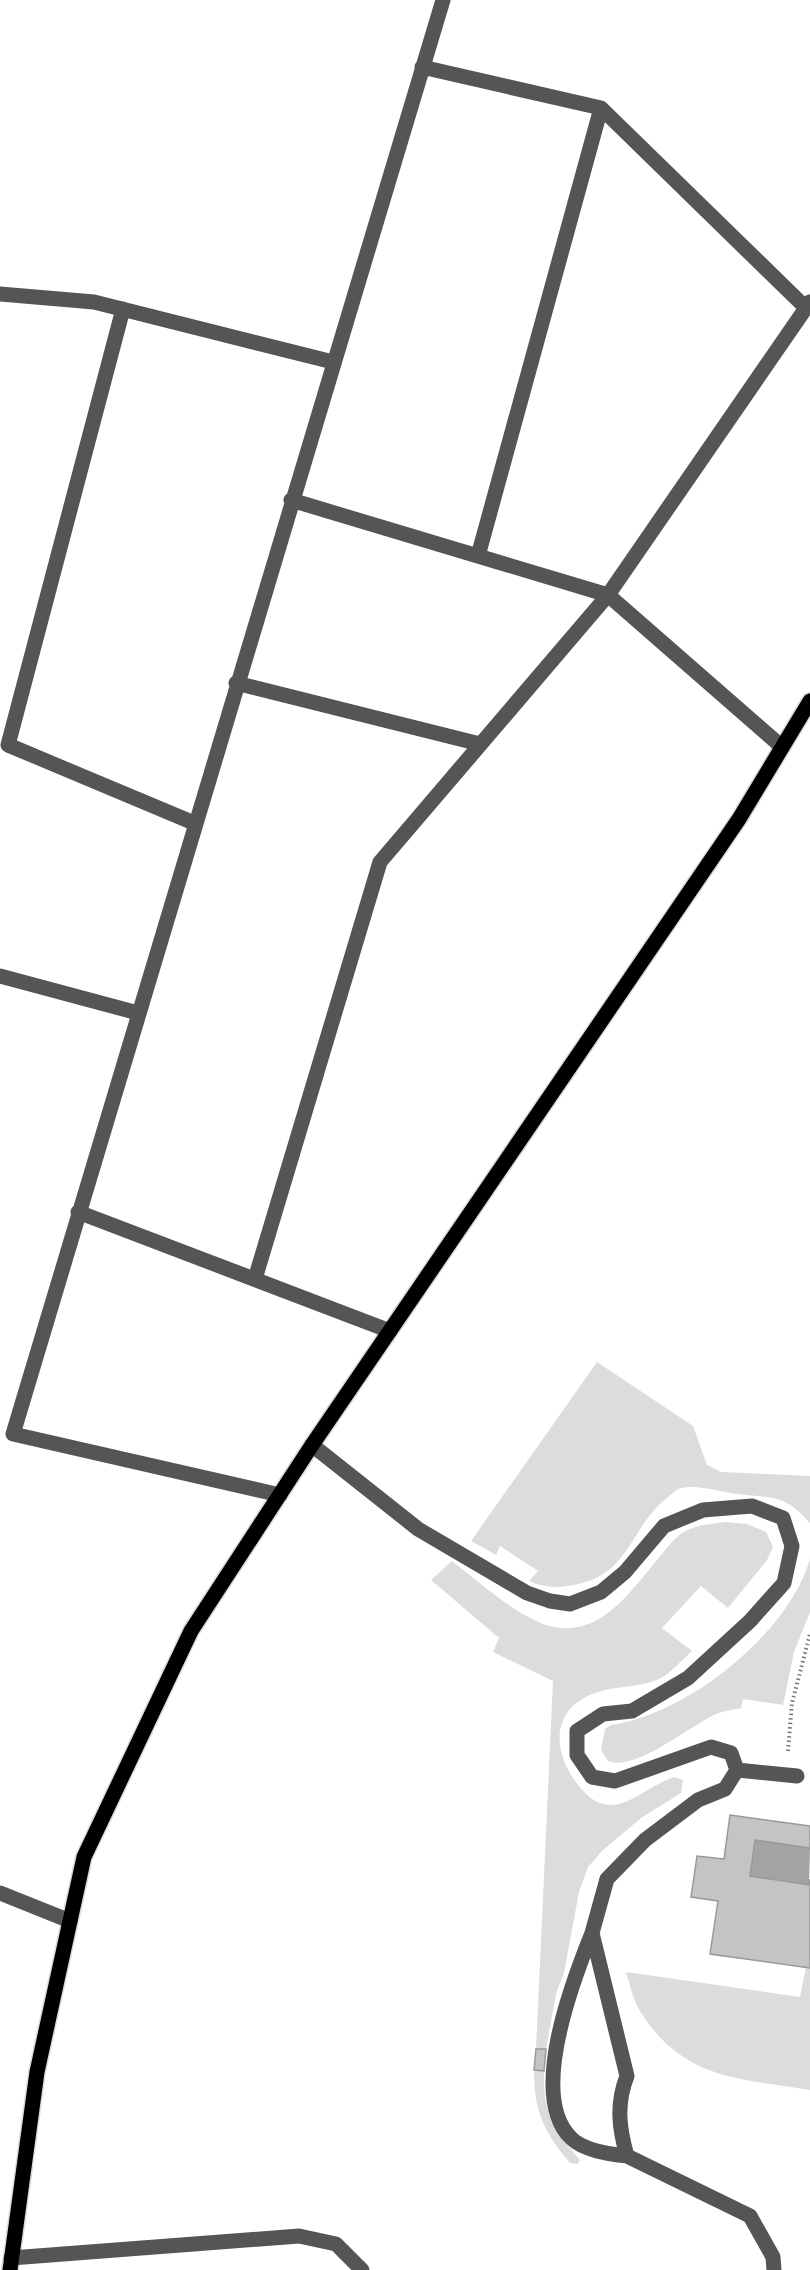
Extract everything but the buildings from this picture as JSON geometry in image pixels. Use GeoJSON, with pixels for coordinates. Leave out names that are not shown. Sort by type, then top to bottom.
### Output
{"type":"FeatureCollection","features":[{"type":"Feature","properties":{"kind":"main road"},"geometry":{"type":"LineString","coordinates":[[10,2264],[37,2072],[84,1857],[191,1631],[312,1445],[739,819],[810,701]]}},
{"type":"Feature","properties":{"kind":"street"},"geometry":{"type":"LineString","coordinates":[[280,1495],[6,1432],[78,1212],[443,0]]}},
{"type":"Feature","properties":{"kind":"street"},"geometry":{"type":"LineString","coordinates":[[255,1279],[380,862],[608,595],[808,305],[601,108],[423,68]]}},
{"type":"Feature","properties":{"kind":"street"},"geometry":{"type":"LineString","coordinates":[[478,556],[601,108]]}},
{"type":"Feature","properties":{"kind":"street"},"geometry":{"type":"LineString","coordinates":[[0,294],[94,302],[333,362]]}},
{"type":"Feature","properties":{"kind":"street"},"geometry":{"type":"LineString","coordinates":[[123,309],[8,745],[194,823]]}},
{"type":"Feature","properties":{"kind":"street"},"geometry":{"type":"LineString","coordinates":[[291,500],[608,595],[782,747]]}},
{"type":"Feature","properties":{"kind":"street"},"geometry":{"type":"LineString","coordinates":[[236,683],[480,744]]}},
{"type":"Feature","properties":{"kind":"street"},"geometry":{"type":"LineString","coordinates":[[0,976],[138,1013]]}},
{"type":"Feature","properties":{"kind":"street"},"geometry":{"type":"LineString","coordinates":[[78,1212],[390,1331]]}},
{"type":"Feature","properties":{"kind":"street"},"geometry":{"type":"LineString","coordinates":[[312,1445],[418,1529],[527,1593],[550,1601],[570,1604],[601,1592],[625,1572],[664,1526],[703,1510],[752,1506],[783,1518],[792,1546],[784,1583],[750,1621],[688,1677],[632,1711],[603,1714],[577,1731],[577,1755],[592,1777],[615,1781],[711,1747],[731,1754],[737,1770]]}},
{"type":"Feature","properties":{"kind":"street"},"geometry":{"type":"LineString","coordinates":[[737,1770],[792,1776]]}},
{"type":"Feature","properties":{"kind":"street"},"geometry":{"type":"LineString","coordinates":[[737,1770],[725,1789],[698,1800],[645,1840],[607,1879],[592,1933],[569,1989],[556,2047],[556,2118],[572,2140],[594,2149],[627,2156],[750,2216],[773,2258],[774,2270]]}},
{"type":"Feature","properties":{"kind":"street"},"geometry":{"type":"LineString","coordinates":[[0,1893],[70,1921]]}},
{"type":"Feature","properties":{"kind":"street"},"geometry":{"type":"LineString","coordinates":[[592,1933],[627,2076],[620,2093],[619,2128],[627,2156]]}},
{"type":"Feature","properties":{"kind":"street"},"geometry":{"type":"LineString","coordinates":[[10,2264],[299,2236],[336,2244],[362,2270]]}},
{"type":"Feature","properties":{"kind":"path"},"geometry":{"type":"LineString","coordinates":[[792,1776],[792,1703],[810,1634]]}},
{"type":"Feature","properties":{"kind":"shaded area"},"geometry":{"type":"Polygon","coordinates":[[[597,1362],[693,1426],[707,1465],[721,1472],[810,1476],[810,1523],[793,1507],[778,1499],[700,1487],[685,1487],[678,1489],[654,1510],[618,1561],[606,1572],[592,1580],[562,1587],[545,1586],[529,1581],[538,1571],[500,1546],[496,1555],[471,1541],[597,1362]]]}},
{"type":"Feature","properties":{"kind":"shaded area"},"geometry":{"type":"Polygon","coordinates":[[[726,1522],[747,1524],[766,1532],[773,1547],[767,1560],[728,1608],[701,1586],[662,1628],[692,1651],[662,1678],[643,1684],[598,1692],[582,1699],[571,1708],[564,1719],[560,1732],[563,1759],[579,1786],[591,1798],[603,1804],[614,1805],[626,1802],[674,1777],[683,1780],[681,1793],[641,1818],[602,1851],[588,1867],[579,1892],[564,1973],[556,1994],[546,2049],[536,2049],[553,1681],[493,1652],[499,1638],[431,1580],[452,1561],[523,1614],[554,1627],[573,1628],[590,1624],[619,1604],[682,1533],[709,1524],[726,1522]]]}},
{"type":"Feature","properties":{"kind":"shaded area"},"geometry":{"type":"Polygon","coordinates":[[[810,1559],[810,1612],[794,1652],[783,1705],[743,1699],[741,1708],[714,1715],[647,1754],[619,1763],[608,1761],[601,1750],[605,1729],[611,1725],[641,1718],[671,1705],[702,1688],[731,1666],[781,1615],[799,1587],[810,1559]]]}},
{"type":"Feature","properties":{"kind":"shaded area"},"geometry":{"type":"Polygon","coordinates":[[[755,1840],[810,1848],[809,1885],[750,1876],[755,1840]]]}},
{"type":"Feature","properties":{"kind":"shaded area"},"geometry":{"type":"Polygon","coordinates":[[[806,1967],[810,1968],[810,2090],[736,2078],[714,2072],[675,2051],[657,2034],[640,2011],[626,1972],[800,1997],[806,1967]]]}},
{"type":"Feature","properties":{"kind":"shaded area"},"geometry":{"type":"Polygon","coordinates":[[[534,2070],[544,2071],[545,2099],[551,2120],[562,2139],[580,2160],[578,2164],[570,2163],[553,2141],[542,2121],[536,2098],[534,2070]]]}}]}
